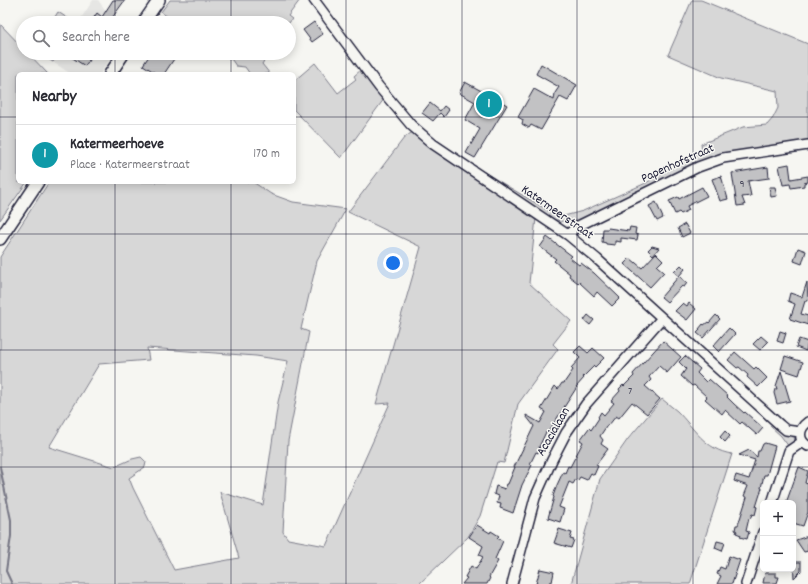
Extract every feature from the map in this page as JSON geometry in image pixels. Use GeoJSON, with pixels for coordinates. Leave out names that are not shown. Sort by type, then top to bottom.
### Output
{"type":"FeatureCollection","features":[{"type":"Feature","properties":{"kind":"main road"},"geometry":{"type":"LineString","coordinates":[[148,16],[158,0]]}},
{"type":"Feature","properties":{"kind":"main road"},"geometry":{"type":"LineString","coordinates":[[111,72],[119,60]]}},
{"type":"Feature","properties":{"kind":"main road"},"geometry":{"type":"LineString","coordinates":[[0,239],[37,184]]}},
{"type":"Feature","properties":{"kind":"street","name":"Katermeerstraat"},"geometry":{"type":"LineString","coordinates":[[314,0],[379,87],[411,125],[433,144],[568,235],[597,259],[780,425],[786,430],[800,432]]}},
{"type":"Feature","properties":{"kind":"street","name":"Papenhofstraat"},"geometry":{"type":"LineString","coordinates":[[568,235],[576,227],[692,170],[723,158],[808,145]]}},
{"type":"Feature","properties":{"kind":"street","name":"Acacialaan"},"geometry":{"type":"LineString","coordinates":[[512,584],[536,498],[552,460],[566,433],[586,404],[662,318]]}},
{"type":"Feature","properties":{"kind":"street"},"geometry":{"type":"LineString","coordinates":[[773,500],[789,451],[805,444],[800,432],[808,422]]}},
{"type":"Feature","properties":{"kind":"street"},"geometry":{"type":"LineString","coordinates":[[746,584],[762,536]]}},
{"type":"Feature","properties":{"kind":"shaded area"},"geometry":{"type":"Polygon","coordinates":[[[93,0],[98,0],[110,16],[83,16],[93,0]]]}},
{"type":"Feature","properties":{"kind":"shaded area"},"geometry":{"type":"Polygon","coordinates":[[[170,0],[300,0],[288,16],[166,16],[161,12],[170,0]]]}},
{"type":"Feature","properties":{"kind":"shaded area"},"geometry":{"type":"Polygon","coordinates":[[[692,0],[701,0],[808,44],[808,142],[726,153],[581,222],[567,222],[553,219],[484,172],[552,213],[564,216],[583,211],[646,183],[676,165],[702,152],[701,144],[743,127],[767,125],[773,118],[778,108],[777,91],[721,78],[668,55],[692,0]]]}},
{"type":"Feature","properties":{"kind":"shaded area"},"geometry":{"type":"Polygon","coordinates":[[[58,12],[64,16],[55,16],[58,12]]]}},
{"type":"Feature","properties":{"kind":"shaded area"},"geometry":{"type":"Polygon","coordinates":[[[0,24],[16,41],[16,60],[35,60],[46,72],[16,72],[16,184],[26,184],[0,220],[0,24]]]}},
{"type":"Feature","properties":{"kind":"shaded area"},"geometry":{"type":"Polygon","coordinates":[[[54,60],[109,60],[101,72],[68,72],[53,62],[54,60]]]}},
{"type":"Feature","properties":{"kind":"shaded area"},"geometry":{"type":"Polygon","coordinates":[[[232,60],[265,60],[262,64],[268,72],[249,72],[245,67],[236,66],[232,60]]]}},
{"type":"Feature","properties":{"kind":"shaded area"},"geometry":{"type":"Polygon","coordinates":[[[315,63],[338,93],[356,79],[354,76],[362,69],[384,99],[341,158],[296,112],[296,79],[315,63]]]}},
{"type":"Feature","properties":{"kind":"shaded area"},"geometry":{"type":"Polygon","coordinates":[[[414,132],[536,218],[529,283],[571,321],[553,344],[558,349],[518,404],[504,463],[497,462],[480,516],[468,537],[419,584],[0,584],[0,257],[48,184],[256,184],[271,194],[293,202],[346,209],[317,261],[301,329],[309,332],[288,441],[283,532],[288,539],[326,546],[390,403],[376,404],[421,247],[348,212],[404,138],[414,132]],[[147,348],[149,360],[99,364],[49,447],[114,467],[132,459],[141,457],[146,462],[145,467],[129,478],[174,570],[239,558],[220,492],[263,505],[278,402],[288,361],[256,356],[147,348]]]}},
{"type":"Feature","properties":{"kind":"shaded area"},"geometry":{"type":"Polygon","coordinates":[[[662,399],[677,411],[707,443],[723,452],[732,454],[690,584],[571,584],[600,479],[628,439],[662,399]]]}},
{"type":"Feature","properties":{"kind":"shaded area"},"geometry":{"type":"Polygon","coordinates":[[[773,423],[794,436],[795,442],[789,447],[781,436],[770,426],[773,423]]]}},
{"type":"Feature","properties":{"kind":"building"},"geometry":{"type":"Polygon","coordinates":[[[113,0],[125,0],[113,16],[103,16],[113,0]]]}},
{"type":"Feature","properties":{"kind":"building"},"geometry":{"type":"Polygon","coordinates":[[[314,22],[323,34],[312,42],[303,30],[314,22]]]}},
{"type":"Feature","properties":{"kind":"building"},"geometry":{"type":"Polygon","coordinates":[[[76,60],[89,60],[85,66],[76,60]]]}},
{"type":"Feature","properties":{"kind":"building"},"geometry":{"type":"Polygon","coordinates":[[[146,60],[173,60],[165,72],[154,72],[143,65],[146,60]]]}},
{"type":"Feature","properties":{"kind":"building"},"geometry":{"type":"Polygon","coordinates":[[[541,64],[577,85],[568,101],[560,97],[541,130],[531,125],[529,128],[522,124],[523,120],[518,117],[534,89],[554,100],[555,93],[559,87],[536,74],[541,64]]]}},
{"type":"Feature","properties":{"kind":"building"},"geometry":{"type":"Polygon","coordinates":[[[465,82],[507,105],[475,158],[466,153],[480,129],[465,120],[475,102],[459,93],[465,82]]]}},
{"type":"Feature","properties":{"kind":"building"},"geometry":{"type":"Polygon","coordinates":[[[430,103],[440,111],[444,106],[449,110],[444,117],[440,113],[433,121],[422,113],[430,103]]]}},
{"type":"Feature","properties":{"kind":"building"},"geometry":{"type":"Polygon","coordinates":[[[789,164],[791,179],[808,176],[808,182],[804,183],[804,186],[791,188],[790,184],[783,185],[779,166],[789,164]]]}},
{"type":"Feature","properties":{"kind":"building"},"geometry":{"type":"Polygon","coordinates":[[[768,167],[769,178],[748,181],[751,196],[742,197],[745,205],[737,206],[732,173],[768,167]]]}},
{"type":"Feature","properties":{"kind":"building"},"geometry":{"type":"Polygon","coordinates":[[[721,176],[728,199],[720,201],[712,179],[721,176]]]}},
{"type":"Feature","properties":{"kind":"building"},"geometry":{"type":"Polygon","coordinates":[[[702,187],[707,196],[687,206],[689,210],[681,214],[679,212],[675,214],[669,201],[678,197],[679,199],[702,187]]]}},
{"type":"Feature","properties":{"kind":"building"},"geometry":{"type":"Polygon","coordinates":[[[769,187],[775,187],[777,196],[771,197],[769,187]]]}},
{"type":"Feature","properties":{"kind":"building"},"geometry":{"type":"Polygon","coordinates":[[[656,202],[663,218],[657,221],[649,206],[656,202]]]}},
{"type":"Feature","properties":{"kind":"building"},"geometry":{"type":"Polygon","coordinates":[[[685,224],[690,233],[682,237],[678,228],[685,224]]]}},
{"type":"Feature","properties":{"kind":"building"},"geometry":{"type":"Polygon","coordinates":[[[630,227],[636,228],[635,234],[638,235],[637,240],[621,238],[621,242],[615,241],[615,245],[602,242],[603,229],[608,228],[629,231],[630,227]]]}},
{"type":"Feature","properties":{"kind":"building"},"geometry":{"type":"Polygon","coordinates":[[[547,237],[572,256],[570,258],[579,265],[581,263],[594,273],[620,298],[612,306],[597,292],[594,296],[579,282],[578,283],[569,276],[570,274],[554,261],[556,259],[540,247],[547,237]]]}},
{"type":"Feature","properties":{"kind":"building"},"geometry":{"type":"Polygon","coordinates":[[[652,246],[659,248],[653,255],[648,250],[652,246]]]}},
{"type":"Feature","properties":{"kind":"building"},"geometry":{"type":"Polygon","coordinates":[[[798,248],[806,251],[802,264],[794,261],[798,248]]]}},
{"type":"Feature","properties":{"kind":"building"},"geometry":{"type":"Polygon","coordinates":[[[656,253],[663,260],[657,266],[664,272],[650,287],[624,264],[630,258],[642,268],[656,253]]]}},
{"type":"Feature","properties":{"kind":"building"},"geometry":{"type":"Polygon","coordinates":[[[681,265],[685,269],[679,276],[674,272],[681,265]]]}},
{"type":"Feature","properties":{"kind":"building"},"geometry":{"type":"Polygon","coordinates":[[[679,276],[687,283],[684,287],[682,286],[667,302],[661,297],[679,276]]]}},
{"type":"Feature","properties":{"kind":"building"},"geometry":{"type":"Polygon","coordinates":[[[807,282],[808,301],[805,301],[801,314],[808,316],[808,325],[790,319],[795,304],[788,301],[790,293],[802,297],[807,282]]]}},
{"type":"Feature","properties":{"kind":"building"},"geometry":{"type":"Polygon","coordinates":[[[683,303],[687,306],[689,303],[696,309],[687,320],[675,311],[683,303]]]}},
{"type":"Feature","properties":{"kind":"building"},"geometry":{"type":"Polygon","coordinates":[[[588,315],[594,320],[590,325],[584,320],[588,315]]]}},
{"type":"Feature","properties":{"kind":"building"},"geometry":{"type":"Polygon","coordinates":[[[716,315],[720,319],[703,338],[697,333],[700,330],[699,329],[703,324],[709,323],[716,315]]]}},
{"type":"Feature","properties":{"kind":"building"},"geometry":{"type":"Polygon","coordinates":[[[729,328],[735,334],[719,352],[713,346],[729,328]]]}},
{"type":"Feature","properties":{"kind":"building"},"geometry":{"type":"Polygon","coordinates":[[[780,331],[786,333],[783,343],[777,341],[780,331]]]}},
{"type":"Feature","properties":{"kind":"building"},"geometry":{"type":"Polygon","coordinates":[[[761,336],[768,342],[760,350],[753,344],[761,336]]]}},
{"type":"Feature","properties":{"kind":"building"},"geometry":{"type":"Polygon","coordinates":[[[799,339],[808,342],[806,351],[796,347],[799,339]]]}},
{"type":"Feature","properties":{"kind":"building"},"geometry":{"type":"Polygon","coordinates":[[[663,341],[681,357],[667,373],[659,366],[649,377],[651,380],[645,386],[660,399],[647,414],[632,402],[619,418],[616,416],[609,425],[608,424],[600,436],[603,440],[601,444],[608,449],[596,465],[598,466],[594,475],[591,473],[587,480],[580,477],[578,480],[576,479],[573,484],[569,482],[559,507],[564,509],[560,522],[548,518],[557,485],[563,472],[565,473],[568,466],[570,467],[583,442],[580,440],[589,428],[591,430],[601,412],[604,415],[614,403],[611,401],[620,391],[619,389],[634,376],[633,374],[663,341]]]}},
{"type":"Feature","properties":{"kind":"building"},"geometry":{"type":"Polygon","coordinates":[[[580,346],[588,353],[593,348],[604,358],[583,377],[584,378],[576,387],[552,426],[547,433],[546,432],[539,447],[538,453],[536,452],[530,464],[532,465],[522,485],[513,513],[500,508],[501,504],[497,503],[499,496],[494,494],[496,486],[505,489],[534,426],[526,415],[540,423],[546,412],[541,409],[555,386],[558,389],[573,370],[571,368],[580,358],[574,352],[580,346]]]}},
{"type":"Feature","properties":{"kind":"building"},"geometry":{"type":"Polygon","coordinates":[[[735,352],[754,369],[756,367],[767,378],[758,387],[747,377],[748,375],[728,360],[735,352]]]}},
{"type":"Feature","properties":{"kind":"building"},"geometry":{"type":"Polygon","coordinates":[[[685,356],[700,369],[697,373],[706,382],[709,379],[728,396],[727,397],[734,404],[763,428],[757,435],[742,422],[740,424],[725,410],[722,414],[705,399],[707,397],[681,376],[686,369],[679,362],[685,356]]]}},
{"type":"Feature","properties":{"kind":"building"},"geometry":{"type":"Polygon","coordinates":[[[785,356],[803,362],[799,375],[781,369],[785,356]]]}},
{"type":"Feature","properties":{"kind":"building"},"geometry":{"type":"Polygon","coordinates":[[[781,371],[790,401],[777,404],[774,393],[775,389],[777,389],[776,386],[781,371]]]}},
{"type":"Feature","properties":{"kind":"building"},"geometry":{"type":"Polygon","coordinates":[[[725,431],[730,436],[725,442],[720,437],[725,431]]]}},
{"type":"Feature","properties":{"kind":"building"},"geometry":{"type":"Polygon","coordinates":[[[765,443],[775,446],[767,475],[764,475],[755,515],[752,514],[750,519],[749,518],[746,531],[749,532],[747,539],[740,537],[741,535],[736,533],[737,531],[735,530],[747,497],[744,496],[748,486],[734,481],[736,475],[749,479],[755,460],[739,455],[749,450],[757,457],[758,451],[760,451],[765,443]]]}},
{"type":"Feature","properties":{"kind":"building"},"geometry":{"type":"Polygon","coordinates":[[[799,467],[808,471],[805,483],[808,484],[808,512],[803,526],[796,524],[796,500],[787,500],[799,467]]]}},
{"type":"Feature","properties":{"kind":"building"},"geometry":{"type":"Polygon","coordinates":[[[477,525],[490,533],[491,531],[499,536],[497,538],[503,541],[495,559],[498,561],[489,577],[490,578],[487,584],[462,584],[467,578],[465,577],[471,566],[476,569],[483,557],[479,555],[483,546],[469,537],[477,525]]]}},
{"type":"Feature","properties":{"kind":"building"},"geometry":{"type":"Polygon","coordinates":[[[559,529],[572,533],[570,539],[574,540],[571,548],[554,543],[559,529]]]}},
{"type":"Feature","properties":{"kind":"building"},"geometry":{"type":"Polygon","coordinates":[[[808,536],[808,551],[804,552],[796,540],[808,536]]]}},
{"type":"Feature","properties":{"kind":"building"},"geometry":{"type":"Polygon","coordinates":[[[717,541],[725,543],[722,551],[715,548],[717,541]]]}},
{"type":"Feature","properties":{"kind":"building"},"geometry":{"type":"Polygon","coordinates":[[[729,556],[740,560],[732,584],[717,584],[721,576],[717,574],[720,567],[725,569],[729,556]]]}},
{"type":"Feature","properties":{"kind":"building"},"geometry":{"type":"Polygon","coordinates":[[[796,562],[801,562],[801,571],[794,578],[794,572],[796,572],[796,562]]]}},
{"type":"Feature","properties":{"kind":"building"},"geometry":{"type":"Polygon","coordinates":[[[540,569],[554,572],[552,582],[549,584],[536,584],[540,569]]]}},
{"type":"Feature","properties":{"kind":"building"},"geometry":{"type":"Polygon","coordinates":[[[765,573],[776,573],[776,577],[779,577],[777,583],[763,583],[765,573]]]}},
{"type":"Feature","properties":{"kind":"waterway"},"geometry":{"type":"LineString","coordinates":[[0,467],[11,520],[11,536],[6,571],[12,584]]}},
{"type":"Feature","properties":{"kind":"place","name":"Katermeerhoeve"},"geometry":{"type":"Point","coordinates":[489,104]}}]}
